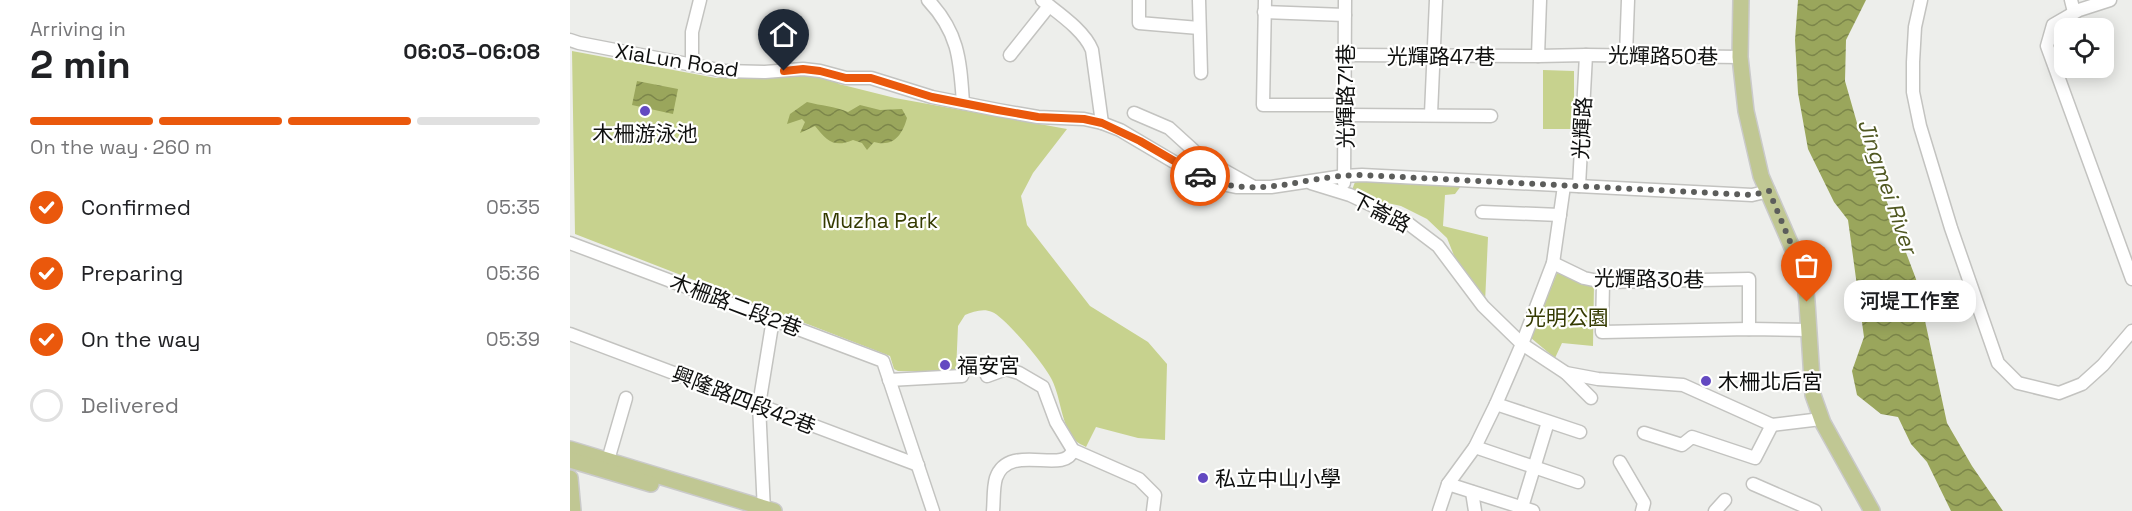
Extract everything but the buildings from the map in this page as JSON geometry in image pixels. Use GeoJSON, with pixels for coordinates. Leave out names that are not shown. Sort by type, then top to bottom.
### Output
{"type":"FeatureCollection","features":[{"type":"Feature","properties":{"kind":"main road"},"geometry":{"type":"LineString","coordinates":[[1741,0],[1740,57],[1746,111],[1756,160],[1804,275],[1813,396],[1821,419],[1872,511]]}},
{"type":"Feature","properties":{"kind":"main road"},"geometry":{"type":"LineString","coordinates":[[570,449],[767,510]]}},
{"type":"Feature","properties":{"kind":"main road"},"geometry":{"type":"LineString","coordinates":[[570,460],[738,511]]}},
{"type":"Feature","properties":{"kind":"main road"},"geometry":{"type":"LineString","coordinates":[[570,478],[573,511]]}},
{"type":"Feature","properties":{"kind":"street"},"geometry":{"type":"LineString","coordinates":[[692,65],[693,32],[700,0]]}},
{"type":"Feature","properties":{"kind":"street"},"geometry":{"type":"LineString","coordinates":[[928,0],[946,24],[956,44],[963,103]]}},
{"type":"Feature","properties":{"kind":"street"},"geometry":{"type":"LineString","coordinates":[[1139,0],[1139,23],[1199,28]]}},
{"type":"Feature","properties":{"kind":"street"},"geometry":{"type":"LineString","coordinates":[[1199,0],[1201,73]]}},
{"type":"Feature","properties":{"kind":"street","name":"光輝路71巷"},"geometry":{"type":"LineString","coordinates":[[1344,193],[1345,0]]}},
{"type":"Feature","properties":{"kind":"street"},"geometry":{"type":"LineString","coordinates":[[1431,114],[1436,0]]}},
{"type":"Feature","properties":{"kind":"street"},"geometry":{"type":"LineString","coordinates":[[1540,0],[1538,56],[1586,55]]}},
{"type":"Feature","properties":{"kind":"street"},"geometry":{"type":"LineString","coordinates":[[1626,55],[1628,0]]}},
{"type":"Feature","properties":{"kind":"street"},"geometry":{"type":"LineString","coordinates":[[1921,0],[1915,27],[1913,62],[1913,92],[1920,126],[1951,228],[1998,363],[2018,383],[2059,393],[2082,384],[2103,365],[2132,331]]}},
{"type":"Feature","properties":{"kind":"street"},"geometry":{"type":"LineString","coordinates":[[2110,0],[2073,6],[2053,25],[2047,46],[2132,279]]}},
{"type":"Feature","properties":{"kind":"street"},"geometry":{"type":"LineString","coordinates":[[1010,55],[1050,4],[1089,41],[1102,123]]}},
{"type":"Feature","properties":{"kind":"street"},"geometry":{"type":"LineString","coordinates":[[1345,15],[1265,6],[1263,105],[1491,116]]}},
{"type":"Feature","properties":{"kind":"street","name":"XiaLun Road"},"geometry":{"type":"LineString","coordinates":[[570,40],[692,65],[741,72],[803,69],[846,78],[871,78],[916,93],[963,103],[1038,117],[1084,119],[1102,123]]}},
{"type":"Feature","properties":{"kind":"street","name":"光輝路47巷"},"geometry":{"type":"LineString","coordinates":[[1345,55],[1538,56]]}},
{"type":"Feature","properties":{"kind":"street","name":"光輝路50巷"},"geometry":{"type":"LineString","coordinates":[[1586,55],[1740,57]]}},
{"type":"Feature","properties":{"kind":"street","name":"光輝路"},"geometry":{"type":"LineString","coordinates":[[1586,55],[1579,186],[1752,195],[1769,191]]}},
{"type":"Feature","properties":{"kind":"street"},"geometry":{"type":"LineString","coordinates":[[1134,113],[1169,128],[1203,158],[1256,188]]}},
{"type":"Feature","properties":{"kind":"street","name":"下崙路"},"geometry":{"type":"LineString","coordinates":[[1102,123],[1140,141],[1208,180],[1236,188],[1305,182],[1344,193],[1405,221],[1437,246],[1483,306],[1522,344],[1566,373]]}},
{"type":"Feature","properties":{"kind":"street"},"geometry":{"type":"LineString","coordinates":[[1305,182],[1344,176],[1579,186]]}},
{"type":"Feature","properties":{"kind":"street","name":"光輝路"},"geometry":{"type":"LineString","coordinates":[[1439,511],[1448,484],[1475,447],[1522,344],[1553,263],[1564,186]]}},
{"type":"Feature","properties":{"kind":"street"},"geometry":{"type":"LineString","coordinates":[[1482,212],[1560,215]]}},
{"type":"Feature","properties":{"kind":"street","name":"木柵路二段2巷"},"geometry":{"type":"LineString","coordinates":[[570,243],[883,361],[933,511]]}},
{"type":"Feature","properties":{"kind":"street","name":"光輝路30巷"},"geometry":{"type":"LineString","coordinates":[[1553,263],[1584,278],[1603,282],[1749,279],[1749,329]]}},
{"type":"Feature","properties":{"kind":"street"},"geometry":{"type":"LineString","coordinates":[[1603,282],[1602,332],[1808,330]]}},
{"type":"Feature","properties":{"kind":"street"},"geometry":{"type":"LineString","coordinates":[[767,510],[759,405],[773,320]]}},
{"type":"Feature","properties":{"kind":"street","name":"興隆路四段42巷"},"geometry":{"type":"LineString","coordinates":[[570,334],[918,465]]}},
{"type":"Feature","properties":{"kind":"street"},"geometry":{"type":"LineString","coordinates":[[987,376],[1006,369],[1019,373],[1043,387],[1056,422],[1072,450],[1139,479],[1155,495],[1153,511]]}},
{"type":"Feature","properties":{"kind":"street"},"geometry":{"type":"LineString","coordinates":[[1566,373],[1598,379],[1683,385],[1772,425],[1821,419]]}},
{"type":"Feature","properties":{"kind":"street"},"geometry":{"type":"LineString","coordinates":[[1566,373],[1591,398]]}},
{"type":"Feature","properties":{"kind":"street"},"geometry":{"type":"LineString","coordinates":[[889,380],[962,376]]}},
{"type":"Feature","properties":{"kind":"street"},"geometry":{"type":"LineString","coordinates":[[608,460],[626,398]]}},
{"type":"Feature","properties":{"kind":"street"},"geometry":{"type":"LineString","coordinates":[[1496,404],[1580,432]]}},
{"type":"Feature","properties":{"kind":"street"},"geometry":{"type":"LineString","coordinates":[[1448,484],[1528,509],[1533,467],[1548,422]]}},
{"type":"Feature","properties":{"kind":"street"},"geometry":{"type":"LineString","coordinates":[[1644,433],[1682,444],[1692,436],[1755,458],[1772,425]]}},
{"type":"Feature","properties":{"kind":"street"},"geometry":{"type":"LineString","coordinates":[[1475,447],[1578,482]]}},
{"type":"Feature","properties":{"kind":"street"},"geometry":{"type":"LineString","coordinates":[[993,511],[996,478],[1010,462],[1023,459],[1054,461],[1064,459],[1071,454],[1072,450]]}},
{"type":"Feature","properties":{"kind":"street"},"geometry":{"type":"LineString","coordinates":[[1620,462],[1644,502],[1642,511]]}},
{"type":"Feature","properties":{"kind":"street"},"geometry":{"type":"LineString","coordinates":[[1753,484],[1815,511]]}},
{"type":"Feature","properties":{"kind":"street"},"geometry":{"type":"LineString","coordinates":[[1472,492],[1475,511]]}},
{"type":"Feature","properties":{"kind":"street"},"geometry":{"type":"LineString","coordinates":[[1715,511],[1725,500]]}},
{"type":"Feature","properties":{"kind":"green space","name":"Muzha Park"},"geometry":{"type":"Polygon","coordinates":[[[572,51],[716,78],[770,73],[785,69],[833,78],[839,84],[895,98],[1067,129],[1033,173],[1021,196],[1027,225],[1090,306],[1148,342],[1167,364],[1165,440],[1138,438],[1096,427],[1086,447],[1077,442],[1067,427],[1055,387],[1048,373],[1015,332],[992,312],[982,310],[965,315],[958,326],[956,372],[898,371],[894,369],[890,356],[575,234],[572,51]]]}},
{"type":"Feature","properties":{"kind":"green space"},"geometry":{"type":"Polygon","coordinates":[[[1543,70],[1574,71],[1574,129],[1543,129],[1543,70]]]}},
{"type":"Feature","properties":{"kind":"green space"},"geometry":{"type":"Polygon","coordinates":[[[1355,182],[1461,186],[1455,194],[1445,195],[1443,226],[1488,237],[1485,303],[1457,263],[1447,238],[1427,219],[1401,206],[1356,196],[1352,190],[1355,182]]]}},
{"type":"Feature","properties":{"kind":"green space","name":"光明公園"},"geometry":{"type":"Polygon","coordinates":[[[1557,273],[1594,284],[1593,346],[1562,343],[1555,358],[1531,338],[1557,273]]]}},
{"type":"Feature","properties":{"kind":"water"},"geometry":{"type":"Polygon","coordinates":[[[1798,0],[1866,0],[1846,40],[1845,81],[1857,123],[1916,279],[1947,423],[1972,466],[2003,511],[1951,511],[1927,462],[1911,444],[1898,417],[1881,414],[1857,395],[1852,371],[1864,337],[1848,220],[1834,202],[1808,149],[1798,93],[1795,40],[1798,0]]]}},
{"type":"Feature","properties":{"kind":"water"},"geometry":{"type":"Polygon","coordinates":[[[637,81],[678,89],[673,114],[632,105],[637,81]]]}},
{"type":"Feature","properties":{"kind":"water"},"geometry":{"type":"Polygon","coordinates":[[[807,102],[848,112],[860,105],[880,110],[902,109],[907,118],[896,139],[886,143],[874,142],[867,150],[862,143],[853,140],[841,143],[831,142],[815,126],[800,133],[805,122],[802,119],[787,124],[790,114],[807,102]]]}},
{"type":"Feature","properties":{"kind":"way so far"},"geometry":{"type":"LineString","coordinates":[[1200,176],[1236,188],[1271,187],[1362,175],[1752,195],[1769,191],[1804,275],[1807,302]]}},
{"type":"Feature","properties":{"kind":"place","name":"木柵游泳池"},"geometry":{"type":"Point","coordinates":[645,111]}},
{"type":"Feature","properties":{"kind":"place","name":"河堤工作室"},"geometry":{"type":"Point","coordinates":[1807,302]}},
{"type":"Feature","properties":{"kind":"place","name":"福安宮"},"geometry":{"type":"Point","coordinates":[945,365]}},
{"type":"Feature","properties":{"kind":"place","name":"木柵北后宮"},"geometry":{"type":"Point","coordinates":[1706,381]}},
{"type":"Feature","properties":{"kind":"place","name":"私立中山小學"},"geometry":{"type":"Point","coordinates":[1203,478]}},
{"type":"Feature","properties":{"kind":"route"},"geometry":{"type":"LineString","coordinates":[[784,71],[803,69],[820,71],[837,77],[871,78],[916,93],[998,110],[1038,117],[1084,119],[1102,123],[1120,130],[1200,176]]}},
{"type":"Feature","properties":{"kind":"water label","name":"Jingmei River"},"geometry":{"type":"Point","coordinates":[1888,186]}}]}
